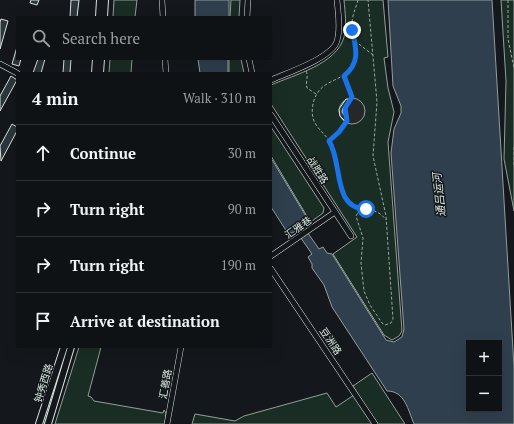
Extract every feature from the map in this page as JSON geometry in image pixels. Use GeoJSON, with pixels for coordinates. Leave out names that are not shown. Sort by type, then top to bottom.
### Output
{"type":"FeatureCollection","features":[{"type":"Feature","properties":{"kind":"main road"},"geometry":{"type":"LineString","coordinates":[[99,16],[100,0]]}},
{"type":"Feature","properties":{"kind":"main road"},"geometry":{"type":"LineString","coordinates":[[104,16],[105,0]]}},
{"type":"Feature","properties":{"kind":"main road"},"geometry":{"type":"LineString","coordinates":[[95,72],[96,60]]}},
{"type":"Feature","properties":{"kind":"main road"},"geometry":{"type":"LineString","coordinates":[[100,72],[101,60]]}},
{"type":"Feature","properties":{"kind":"main road","name":"钟秀西路"},"geometry":{"type":"LineString","coordinates":[[40,424],[64,348]]}},
{"type":"Feature","properties":{"kind":"main road","name":"钟秀西路"},"geometry":{"type":"LineString","coordinates":[[48,424],[70,348]]}},
{"type":"Feature","properties":{"kind":"street"},"geometry":{"type":"LineString","coordinates":[[162,0],[163,16]]}},
{"type":"Feature","properties":{"kind":"street"},"geometry":{"type":"LineString","coordinates":[[247,16],[248,0]]}},
{"type":"Feature","properties":{"kind":"street"},"geometry":{"type":"LineString","coordinates":[[272,80],[328,53],[337,42],[339,28],[337,0]]}},
{"type":"Feature","properties":{"kind":"street"},"geometry":{"type":"LineString","coordinates":[[165,60],[166,72]]}},
{"type":"Feature","properties":{"kind":"street"},"geometry":{"type":"LineString","coordinates":[[249,60],[252,72]]}},
{"type":"Feature","properties":{"kind":"street"},"geometry":{"type":"LineString","coordinates":[[0,64],[16,72]]}},
{"type":"Feature","properties":{"kind":"street","name":"战胜路"},"geometry":{"type":"LineString","coordinates":[[272,117],[350,236]]}},
{"type":"Feature","properties":{"kind":"street","name":"汇雅巷"},"geometry":{"type":"LineString","coordinates":[[272,255],[335,212]]}},
{"type":"Feature","properties":{"kind":"street","name":"豆洲路"},"geometry":{"type":"LineString","coordinates":[[272,270],[375,424]]}},
{"type":"Feature","properties":{"kind":"street","name":"汇善路"},"geometry":{"type":"LineString","coordinates":[[167,424],[181,348]]}},
{"type":"Feature","properties":{"kind":"path"},"geometry":{"type":"LineString","coordinates":[[358,0],[352,18],[357,48],[356,60],[351,69],[344,76],[326,84],[317,94],[312,107],[313,119],[329,141],[335,154],[344,196],[351,205],[360,209],[376,211],[386,221]]}},
{"type":"Feature","properties":{"kind":"path"},"geometry":{"type":"LineString","coordinates":[[360,209],[356,216],[364,242],[361,263],[364,288],[370,306],[385,325],[391,323],[393,318],[386,221],[373,156],[377,111],[374,55],[368,0]]}},
{"type":"Feature","properties":{"kind":"path"},"geometry":{"type":"LineString","coordinates":[[508,0],[508,39],[514,68]]}},
{"type":"Feature","properties":{"kind":"path"},"geometry":{"type":"LineString","coordinates":[[355,40],[374,55]]}},
{"type":"Feature","properties":{"kind":"path"},"geometry":{"type":"LineString","coordinates":[[305,69],[308,75],[307,88],[317,94]]}},
{"type":"Feature","properties":{"kind":"path"},"geometry":{"type":"LineString","coordinates":[[329,141],[339,132],[347,121],[345,108],[352,97],[344,76]]}},
{"type":"Feature","properties":{"kind":"path"},"geometry":{"type":"LineString","coordinates":[[514,147],[514,167]]}},
{"type":"Feature","properties":{"kind":"green space"},"geometry":{"type":"Polygon","coordinates":[[[114,0],[137,0],[135,16],[113,16],[114,0]]]}},
{"type":"Feature","properties":{"kind":"green space"},"geometry":{"type":"Polygon","coordinates":[[[231,0],[240,0],[239,16],[230,16],[231,0]]]}},
{"type":"Feature","properties":{"kind":"green space"},"geometry":{"type":"Polygon","coordinates":[[[344,0],[383,0],[388,57],[384,58],[388,88],[394,112],[388,142],[402,331],[399,336],[392,340],[384,335],[333,254],[357,237],[272,106],[272,85],[314,67],[333,54],[340,46],[344,37],[346,18],[344,0]]]}},
{"type":"Feature","properties":{"kind":"green space"},"geometry":{"type":"Polygon","coordinates":[[[501,0],[514,0],[514,211],[504,159],[506,81],[501,0]]]}},
{"type":"Feature","properties":{"kind":"green space"},"geometry":{"type":"Polygon","coordinates":[[[110,60],[132,60],[131,72],[109,72],[110,60]]]}},
{"type":"Feature","properties":{"kind":"green space"},"geometry":{"type":"Polygon","coordinates":[[[229,60],[241,60],[244,72],[229,72],[229,60]]]}},
{"type":"Feature","properties":{"kind":"green space"},"geometry":{"type":"Polygon","coordinates":[[[272,129],[324,208],[323,213],[308,224],[308,218],[272,158],[272,129]]]}},
{"type":"Feature","properties":{"kind":"green space"},"geometry":{"type":"Polygon","coordinates":[[[79,348],[101,348],[88,396],[94,401],[163,413],[164,410],[166,413],[165,424],[55,424],[79,348]]]}},
{"type":"Feature","properties":{"kind":"green space"},"geometry":{"type":"Polygon","coordinates":[[[372,373],[405,424],[192,424],[195,414],[235,421],[244,416],[327,393],[336,407],[357,393],[353,386],[372,373]]]}},
{"type":"Feature","properties":{"kind":"shaded area"},"geometry":{"type":"Polygon","coordinates":[[[352,98],[362,101],[365,111],[362,121],[352,124],[342,121],[339,111],[342,101],[352,98]]]}},
{"type":"Feature","properties":{"kind":"water"},"geometry":{"type":"Polygon","coordinates":[[[195,0],[229,0],[229,16],[195,16],[195,0]]]}},
{"type":"Feature","properties":{"kind":"water","name":"通吕运河"},"geometry":{"type":"Polygon","coordinates":[[[388,0],[492,0],[514,367],[514,424],[414,424],[405,402],[398,394],[387,391],[332,307],[324,285],[312,268],[312,264],[308,257],[312,254],[296,231],[292,233],[287,232],[272,209],[272,160],[307,218],[307,224],[303,226],[319,249],[323,247],[327,253],[332,254],[386,340],[394,342],[402,337],[404,329],[391,153],[394,129],[401,113],[401,106],[393,86],[388,0]]]}},
{"type":"Feature","properties":{"kind":"water"},"geometry":{"type":"Polygon","coordinates":[[[198,60],[228,60],[228,72],[200,72],[198,60]]]}},
{"type":"Feature","properties":{"kind":"building"},"geometry":{"type":"Polygon","coordinates":[[[31,0],[39,0],[37,5],[30,3],[31,0]]]}},
{"type":"Feature","properties":{"kind":"building"},"geometry":{"type":"Polygon","coordinates":[[[71,0],[79,0],[77,16],[70,16],[71,0]]]}},
{"type":"Feature","properties":{"kind":"building"},"geometry":{"type":"Polygon","coordinates":[[[1,19],[8,21],[0,49],[0,22],[1,19]]]}},
{"type":"Feature","properties":{"kind":"building"},"geometry":{"type":"Polygon","coordinates":[[[16,50],[16,60],[21,60],[19,66],[12,64],[16,50]]]}},
{"type":"Feature","properties":{"kind":"building"},"geometry":{"type":"Polygon","coordinates":[[[38,60],[45,60],[41,72],[33,72],[38,60]]]}},
{"type":"Feature","properties":{"kind":"building"},"geometry":{"type":"Polygon","coordinates":[[[64,60],[71,60],[70,72],[63,72],[64,60]]]}},
{"type":"Feature","properties":{"kind":"building"},"geometry":{"type":"Polygon","coordinates":[[[11,76],[16,79],[0,111],[0,96],[11,76]]]}},
{"type":"Feature","properties":{"kind":"building"},"geometry":{"type":"Polygon","coordinates":[[[346,99],[350,100],[343,108],[342,112],[347,119],[345,121],[340,116],[339,109],[346,99]]]}},
{"type":"Feature","properties":{"kind":"building"},"geometry":{"type":"Polygon","coordinates":[[[12,124],[16,126],[16,133],[1,161],[0,146],[12,124]]]}},
{"type":"Feature","properties":{"kind":"route"},"geometry":{"type":"LineString","coordinates":[[352,30],[357,48],[356,60],[344,76],[352,97],[345,108],[347,121],[339,132],[329,141],[335,154],[344,196],[351,205],[357,209],[366,209]]}}]}
